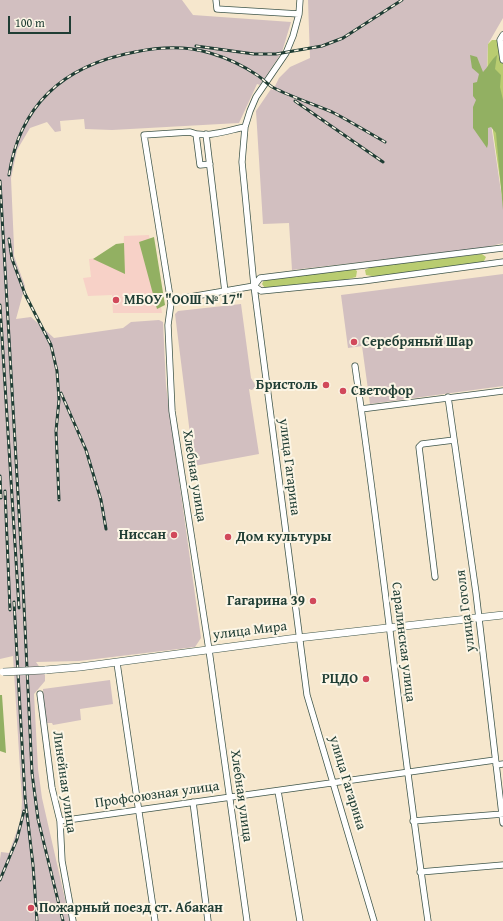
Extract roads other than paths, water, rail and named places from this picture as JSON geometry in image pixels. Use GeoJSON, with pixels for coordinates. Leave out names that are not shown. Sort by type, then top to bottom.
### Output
{"type":"FeatureCollection","features":[{"type":"Feature","properties":{"kind":"main road","name":"улица Мира"},"geometry":{"type":"LineString","coordinates":[[2,672],[45,670],[117,663],[300,638],[503,615]]}},
{"type":"Feature","properties":{"kind":"street"},"geometry":{"type":"LineString","coordinates":[[216,0],[217,9],[299,14]]}},
{"type":"Feature","properties":{"kind":"street","name":"улица Гагарина"},"geometry":{"type":"LineString","coordinates":[[300,0],[299,14],[286,53],[256,97],[245,127],[242,162],[254,286],[307,695],[374,921]]}},
{"type":"Feature","properties":{"kind":"street"},"geometry":{"type":"LineString","coordinates":[[503,35],[500,40],[503,60]]}},
{"type":"Feature","properties":{"kind":"street","name":"Хлебная улица"},"geometry":{"type":"LineString","coordinates":[[245,127],[206,134],[196,134],[190,132],[144,135],[171,303],[168,325],[172,411],[209,650],[247,921]]}},
{"type":"Feature","properties":{"kind":"street"},"geometry":{"type":"LineString","coordinates":[[196,134],[200,165],[210,164]]}},
{"type":"Feature","properties":{"kind":"street"},"geometry":{"type":"LineString","coordinates":[[206,134],[224,292]]}},
{"type":"Feature","properties":{"kind":"street"},"geometry":{"type":"LineString","coordinates":[[171,303],[178,299],[254,286],[260,278],[265,277],[503,248]]}},
{"type":"Feature","properties":{"kind":"street"},"geometry":{"type":"LineString","coordinates":[[254,286],[261,291],[363,281],[503,262]]}},
{"type":"Feature","properties":{"kind":"street","name":"Саралинская улица"},"geometry":{"type":"LineString","coordinates":[[355,366],[390,628],[413,821],[428,921]]}},
{"type":"Feature","properties":{"kind":"street"},"geometry":{"type":"LineString","coordinates":[[361,409],[503,391]]}},
{"type":"Feature","properties":{"kind":"street","name":"улица Гоголя"},"geometry":{"type":"LineString","coordinates":[[448,397],[479,618],[503,823]]}},
{"type":"Feature","properties":{"kind":"street"},"geometry":{"type":"LineString","coordinates":[[435,577],[419,447],[422,444],[454,440]]}},
{"type":"Feature","properties":{"kind":"street"},"geometry":{"type":"LineString","coordinates":[[117,663],[155,921]]}},
{"type":"Feature","properties":{"kind":"street","name":"Линейная улица"},"geometry":{"type":"LineString","coordinates":[[40,694],[52,788],[60,821],[62,861],[73,921]]}},
{"type":"Feature","properties":{"kind":"street","name":"Профсоюзная улица"},"geometry":{"type":"LineString","coordinates":[[60,821],[278,791],[408,771],[496,763],[503,764]]}},
{"type":"Feature","properties":{"kind":"street"},"geometry":{"type":"LineString","coordinates":[[278,791],[300,921]]}},
{"type":"Feature","properties":{"kind":"street"},"geometry":{"type":"LineString","coordinates":[[193,802],[208,921]]}},
{"type":"Feature","properties":{"kind":"street"},"geometry":{"type":"LineString","coordinates":[[413,821],[502,814]]}},
{"type":"Feature","properties":{"kind":"street"},"geometry":{"type":"LineString","coordinates":[[420,872],[503,865]]}},
{"type":"Feature","properties":{"kind":"railway"},"geometry":{"type":"LineString","coordinates":[[196,46],[254,54],[276,54],[322,46],[343,38],[402,0]]}},
{"type":"Feature","properties":{"kind":"railway"},"geometry":{"type":"LineString","coordinates":[[9,175],[15,150],[23,127],[35,108],[50,91],[67,78],[87,67],[110,58],[154,49],[192,49],[210,53],[228,60],[251,71],[274,88],[332,112],[385,142]]}},
{"type":"Feature","properties":{"kind":"railway"},"geometry":{"type":"LineString","coordinates":[[295,101],[383,162]]}},
{"type":"Feature","properties":{"kind":"railway"},"geometry":{"type":"LineString","coordinates":[[0,181],[22,564],[32,773],[38,819],[63,921]]}},
{"type":"Feature","properties":{"kind":"railway"},"geometry":{"type":"LineString","coordinates":[[9,239],[12,259],[25,294],[51,345],[57,371],[59,400],[56,431],[59,500]]}},
{"type":"Feature","properties":{"kind":"railway"},"geometry":{"type":"LineString","coordinates":[[0,305],[19,608]]}},
{"type":"Feature","properties":{"kind":"railway"},"geometry":{"type":"LineString","coordinates":[[61,393],[86,450],[101,500],[106,529]]}},
{"type":"Feature","properties":{"kind":"railway"},"geometry":{"type":"LineString","coordinates":[[0,476],[1,498]]}},
{"type":"Feature","properties":{"kind":"railway"},"geometry":{"type":"LineString","coordinates":[[5,491],[10,610]]}},
{"type":"Feature","properties":{"kind":"railway"},"geometry":{"type":"LineString","coordinates":[[14,602],[25,797],[33,865],[37,921]]}},
{"type":"Feature","properties":{"kind":"railway"},"geometry":{"type":"LineString","coordinates":[[0,880],[17,839],[24,811]]}},
{"type":"Feature","properties":{"kind":"place","name":"МБОУ \"ООШ № 17\""},"geometry":{"type":"Point","coordinates":[116,300]}},
{"type":"Feature","properties":{"kind":"place","name":"Серебряный Шар"},"geometry":{"type":"Point","coordinates":[354,342]}},
{"type":"Feature","properties":{"kind":"place","name":"Бристоль"},"geometry":{"type":"Point","coordinates":[326,385]}},
{"type":"Feature","properties":{"kind":"place","name":"Светофор"},"geometry":{"type":"Point","coordinates":[343,391]}},
{"type":"Feature","properties":{"kind":"place","name":"Ниссан"},"geometry":{"type":"Point","coordinates":[174,535]}},
{"type":"Feature","properties":{"kind":"place","name":"Дом культуры"},"geometry":{"type":"Point","coordinates":[228,537]}},
{"type":"Feature","properties":{"kind":"place","name":"Гагарина 39"},"geometry":{"type":"Point","coordinates":[313,601]}},
{"type":"Feature","properties":{"kind":"place","name":"РЦДО"},"geometry":{"type":"Point","coordinates":[366,679]}},
{"type":"Feature","properties":{"kind":"place","name":"Пожарный поезд ст. Абакан"},"geometry":{"type":"Point","coordinates":[31,908]}}]}
